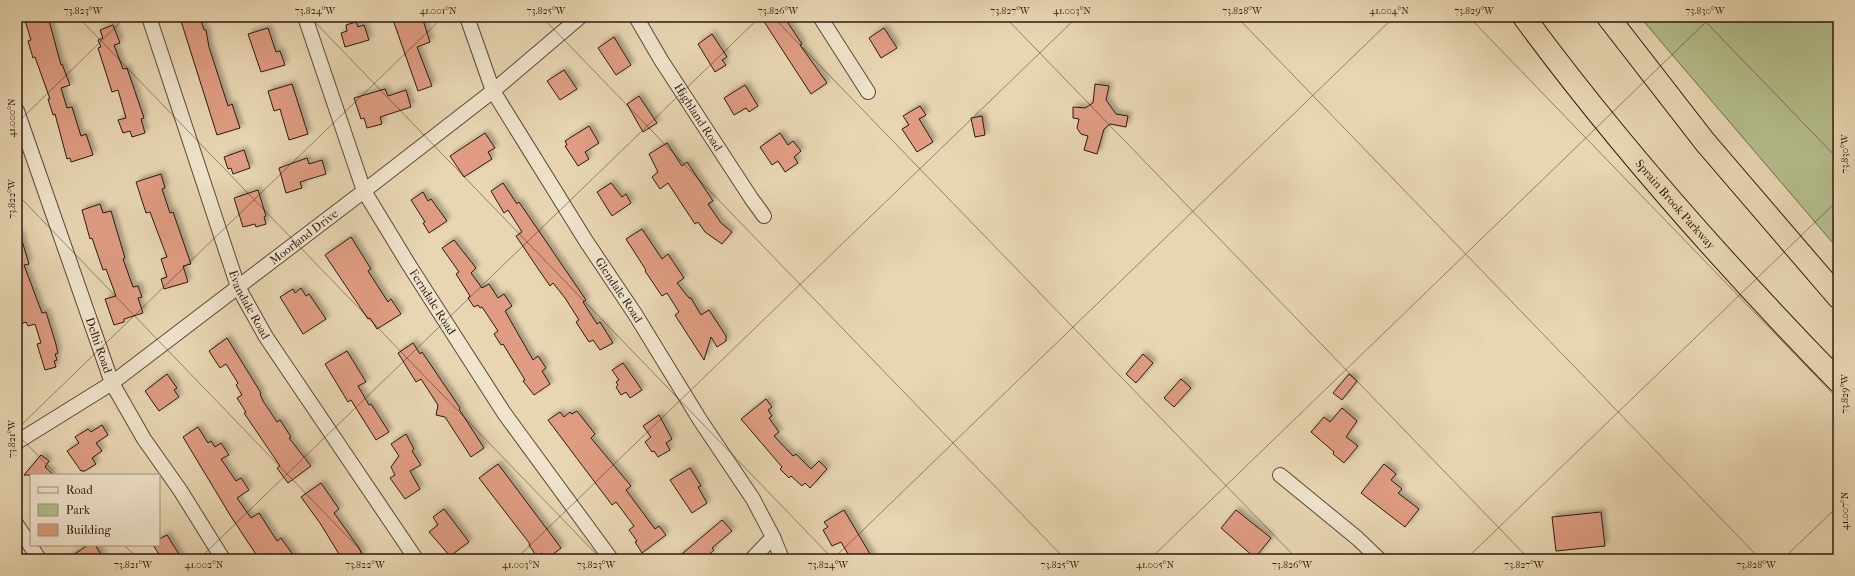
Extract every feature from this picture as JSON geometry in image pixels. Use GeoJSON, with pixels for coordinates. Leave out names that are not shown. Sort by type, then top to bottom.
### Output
{"type":"FeatureCollection","features":[{"type":"Feature","properties":{"kind":"highway","name":"Sprain Brook Parkway"},"geometry":{"type":"LineString","coordinates":[[1524,17],[1602,118],[1660,187],[1756,295],[1838,381]]}},
{"type":"Feature","properties":{"kind":"highway"},"geometry":{"type":"LineString","coordinates":[[1608,17],[1718,158],[1838,297]]}},
{"type":"Feature","properties":{"kind":"street","name":"Evandale Road"},"geometry":{"type":"LineString","coordinates":[[149,17],[238,287],[266,337],[416,559]]}},
{"type":"Feature","properties":{"kind":"street","name":"Ferndale Road"},"geometry":{"type":"LineString","coordinates":[[305,17],[364,191],[409,265],[504,413],[612,559]]}},
{"type":"Feature","properties":{"kind":"street","name":"Glendale Road"},"geometry":{"type":"LineString","coordinates":[[467,17],[493,90],[586,241],[635,314],[700,420],[753,500],[773,537],[782,559]]}},
{"type":"Feature","properties":{"kind":"street","name":"Moorland Drive"},"geometry":{"type":"LineString","coordinates":[[17,442],[112,382],[238,287],[493,90],[580,17]]}},
{"type":"Feature","properties":{"kind":"street","name":"Highland Road"},"geometry":{"type":"LineString","coordinates":[[636,17],[665,67],[764,216]]}},
{"type":"Feature","properties":{"kind":"street"},"geometry":{"type":"LineString","coordinates":[[820,17],[868,92]]}},
{"type":"Feature","properties":{"kind":"street","name":"Delhi Road"},"geometry":{"type":"LineString","coordinates":[[17,111],[112,382],[144,439],[180,490],[223,559]]}},
{"type":"Feature","properties":{"kind":"street"},"geometry":{"type":"LineString","coordinates":[[1280,475],[1357,538],[1379,559]]}},
{"type":"Feature","properties":{"kind":"street"},"geometry":{"type":"LineString","coordinates":[[17,525],[30,545]]}},
{"type":"Feature","properties":{"kind":"street"},"geometry":{"type":"LineString","coordinates":[[752,559],[773,537]]}},
{"type":"Feature","properties":{"kind":"street"},"geometry":{"type":"LineString","coordinates":[[31,546],[39,559]]}},
{"type":"Feature","properties":{"kind":"green space"},"geometry":{"type":"Polygon","coordinates":[[[1640,17],[1838,17],[1838,249],[1640,17]]]}},
{"type":"Feature","properties":{"kind":"building"},"geometry":{"type":"Polygon","coordinates":[[[24,17],[48,17],[61,65],[62,64],[70,85],[61,88],[67,108],[72,107],[81,136],[86,134],[93,155],[71,162],[70,158],[67,159],[55,114],[53,115],[48,99],[50,99],[35,57],[33,58],[28,41],[31,40],[24,17]]]}},
{"type":"Feature","properties":{"kind":"building"},"geometry":{"type":"Polygon","coordinates":[[[192,17],[200,17],[204,30],[206,30],[209,47],[228,106],[232,104],[240,128],[217,135],[181,21],[192,17]]]}},
{"type":"Feature","properties":{"kind":"building"},"geometry":{"type":"Polygon","coordinates":[[[392,17],[422,17],[430,42],[417,47],[432,86],[418,91],[392,17]]]}},
{"type":"Feature","properties":{"kind":"building"},"geometry":{"type":"Polygon","coordinates":[[[761,17],[784,17],[802,44],[800,45],[827,83],[811,94],[761,17]]]}},
{"type":"Feature","properties":{"kind":"building"},"geometry":{"type":"Polygon","coordinates":[[[356,22],[358,27],[364,25],[369,40],[345,47],[341,33],[347,31],[346,25],[356,22]]]}},
{"type":"Feature","properties":{"kind":"building"},"geometry":{"type":"Polygon","coordinates":[[[113,25],[120,43],[114,45],[123,69],[127,68],[144,118],[141,119],[145,133],[132,137],[130,131],[123,133],[118,120],[126,118],[118,90],[112,92],[98,48],[101,47],[98,40],[103,38],[100,30],[113,25]]]}},
{"type":"Feature","properties":{"kind":"building"},"geometry":{"type":"Polygon","coordinates":[[[268,28],[276,52],[280,51],[285,65],[261,72],[248,34],[268,28]]]}},
{"type":"Feature","properties":{"kind":"building"},"geometry":{"type":"Polygon","coordinates":[[[884,28],[897,48],[881,58],[869,38],[884,28]]]}},
{"type":"Feature","properties":{"kind":"building"},"geometry":{"type":"Polygon","coordinates":[[[712,34],[727,57],[722,60],[726,65],[715,72],[698,44],[712,34]]]}},
{"type":"Feature","properties":{"kind":"building"},"geometry":{"type":"Polygon","coordinates":[[[614,37],[631,65],[616,75],[598,48],[614,37]]]}},
{"type":"Feature","properties":{"kind":"building"},"geometry":{"type":"Polygon","coordinates":[[[564,70],[577,89],[560,100],[547,81],[564,70]]]}},
{"type":"Feature","properties":{"kind":"building"},"geometry":{"type":"Polygon","coordinates":[[[292,84],[308,134],[289,140],[280,109],[274,111],[268,91],[292,84]]]}},
{"type":"Feature","properties":{"kind":"building"},"geometry":{"type":"Polygon","coordinates":[[[1095,84],[1109,86],[1106,100],[1116,114],[1128,116],[1126,127],[1110,124],[1104,129],[1097,154],[1084,150],[1088,136],[1081,134],[1077,128],[1079,119],[1073,118],[1073,107],[1085,108],[1093,103],[1095,84]]]}},
{"type":"Feature","properties":{"kind":"building"},"geometry":{"type":"Polygon","coordinates":[[[745,85],[758,106],[749,112],[746,108],[734,115],[724,98],[745,85]]]}},
{"type":"Feature","properties":{"kind":"building"},"geometry":{"type":"Polygon","coordinates":[[[385,89],[388,96],[406,90],[411,107],[380,117],[382,124],[367,128],[364,118],[361,119],[354,98],[385,89]]]}},
{"type":"Feature","properties":{"kind":"building"},"geometry":{"type":"Polygon","coordinates":[[[639,96],[657,123],[643,132],[627,104],[639,96]]]}},
{"type":"Feature","properties":{"kind":"building"},"geometry":{"type":"Polygon","coordinates":[[[920,106],[926,115],[919,119],[933,142],[917,152],[902,129],[909,125],[903,116],[920,106]]]}},
{"type":"Feature","properties":{"kind":"building"},"geometry":{"type":"Polygon","coordinates":[[[982,116],[985,135],[975,137],[971,118],[982,116]]]}},
{"type":"Feature","properties":{"kind":"building"},"geometry":{"type":"Polygon","coordinates":[[[589,126],[599,143],[585,152],[589,159],[578,166],[565,146],[567,145],[565,141],[589,126]]]}},
{"type":"Feature","properties":{"kind":"building"},"geometry":{"type":"Polygon","coordinates":[[[485,133],[495,148],[488,152],[492,159],[464,177],[450,156],[485,133]]]}},
{"type":"Feature","properties":{"kind":"building"},"geometry":{"type":"Polygon","coordinates":[[[780,133],[788,145],[793,141],[801,151],[794,157],[798,163],[785,172],[778,161],[772,165],[760,147],[780,133]]]}},
{"type":"Feature","properties":{"kind":"building"},"geometry":{"type":"Polygon","coordinates":[[[667,143],[682,166],[687,162],[713,201],[708,204],[721,223],[732,232],[722,244],[705,232],[698,222],[695,224],[668,183],[660,189],[652,177],[658,172],[649,154],[667,143]]]}},
{"type":"Feature","properties":{"kind":"building"},"geometry":{"type":"Polygon","coordinates":[[[244,150],[250,168],[233,174],[231,168],[228,169],[224,157],[244,150]]]}},
{"type":"Feature","properties":{"kind":"building"},"geometry":{"type":"Polygon","coordinates":[[[307,158],[309,164],[322,160],[326,174],[300,182],[302,188],[286,193],[279,168],[307,158]]]}},
{"type":"Feature","properties":{"kind":"building"},"geometry":{"type":"Polygon","coordinates":[[[161,174],[165,188],[162,189],[170,213],[173,212],[191,264],[183,266],[188,282],[164,289],[161,279],[167,277],[161,259],[167,257],[150,212],[146,213],[136,182],[161,174]]]}},
{"type":"Feature","properties":{"kind":"building"},"geometry":{"type":"Polygon","coordinates":[[[503,183],[517,204],[519,202],[586,300],[583,302],[597,324],[600,322],[613,343],[600,350],[593,340],[589,342],[576,322],[579,320],[565,298],[553,283],[550,286],[541,273],[516,236],[522,232],[508,210],[504,213],[491,191],[503,183]]]}},
{"type":"Feature","properties":{"kind":"building"},"geometry":{"type":"Polygon","coordinates":[[[611,183],[622,197],[626,194],[631,203],[612,216],[597,192],[611,183]]]}},
{"type":"Feature","properties":{"kind":"building"},"geometry":{"type":"Polygon","coordinates":[[[258,190],[266,216],[264,217],[266,224],[256,227],[255,224],[243,227],[234,198],[258,190]]]}},
{"type":"Feature","properties":{"kind":"building"},"geometry":{"type":"Polygon","coordinates":[[[423,192],[428,201],[431,199],[447,221],[429,233],[423,223],[425,222],[411,200],[423,192]]]}},
{"type":"Feature","properties":{"kind":"building"},"geometry":{"type":"Polygon","coordinates":[[[100,204],[103,213],[111,211],[125,258],[123,259],[133,287],[138,286],[142,297],[138,298],[143,313],[124,319],[124,322],[114,325],[105,299],[116,296],[106,269],[103,270],[92,238],[90,239],[82,210],[100,204]]]}},
{"type":"Feature","properties":{"kind":"building"},"geometry":{"type":"Polygon","coordinates":[[[642,229],[662,259],[668,254],[684,278],[677,283],[689,298],[691,298],[701,315],[709,310],[726,336],[726,341],[717,347],[711,337],[704,360],[675,315],[679,312],[667,293],[662,296],[626,239],[642,229]]]}},
{"type":"Feature","properties":{"kind":"building"},"geometry":{"type":"Polygon","coordinates":[[[17,234],[20,234],[29,264],[24,265],[42,313],[46,312],[58,353],[55,354],[57,360],[54,361],[56,367],[45,370],[37,344],[41,343],[35,324],[28,326],[26,322],[21,324],[17,313],[17,234]]]}},
{"type":"Feature","properties":{"kind":"building"},"geometry":{"type":"Polygon","coordinates":[[[351,237],[371,269],[368,271],[388,302],[391,299],[401,314],[377,329],[370,318],[368,319],[325,255],[351,237]]]}},
{"type":"Feature","properties":{"kind":"building"},"geometry":{"type":"Polygon","coordinates":[[[454,240],[476,268],[471,273],[482,288],[489,284],[498,298],[504,294],[512,306],[505,311],[533,360],[538,356],[546,368],[542,371],[550,384],[534,395],[523,381],[525,380],[503,344],[501,345],[494,334],[498,331],[482,307],[480,308],[478,305],[474,307],[468,298],[470,296],[456,274],[459,272],[442,248],[454,240]]]}},
{"type":"Feature","properties":{"kind":"building"},"geometry":{"type":"Polygon","coordinates":[[[301,288],[306,296],[309,294],[326,319],[303,334],[280,297],[293,289],[295,293],[301,288]]]}},
{"type":"Feature","properties":{"kind":"building"},"geometry":{"type":"Polygon","coordinates":[[[227,338],[261,393],[260,394],[263,401],[277,422],[280,420],[291,437],[289,438],[311,466],[288,483],[277,468],[280,466],[244,413],[246,412],[237,398],[242,395],[236,385],[238,383],[226,364],[220,368],[209,351],[227,338]]]}},
{"type":"Feature","properties":{"kind":"building"},"geometry":{"type":"Polygon","coordinates":[[[413,343],[420,354],[422,352],[460,408],[459,409],[484,448],[471,457],[445,417],[436,415],[438,405],[421,379],[416,382],[398,353],[413,343]]]}},
{"type":"Feature","properties":{"kind":"building"},"geometry":{"type":"Polygon","coordinates":[[[347,351],[366,382],[358,386],[369,405],[371,404],[389,432],[376,440],[351,400],[348,402],[325,364],[347,351]]]}},
{"type":"Feature","properties":{"kind":"building"},"geometry":{"type":"Polygon","coordinates":[[[1143,354],[1153,363],[1136,383],[1126,374],[1143,354]]]}},
{"type":"Feature","properties":{"kind":"building"},"geometry":{"type":"Polygon","coordinates":[[[623,363],[642,390],[630,398],[626,392],[621,395],[616,387],[618,385],[616,382],[619,380],[612,370],[623,363]]]}},
{"type":"Feature","properties":{"kind":"building"},"geometry":{"type":"Polygon","coordinates":[[[167,374],[177,388],[174,390],[179,397],[159,411],[145,391],[167,374]]]}},
{"type":"Feature","properties":{"kind":"building"},"geometry":{"type":"Polygon","coordinates":[[[1349,374],[1357,381],[1342,400],[1333,393],[1349,374]]]}},
{"type":"Feature","properties":{"kind":"building"},"geometry":{"type":"Polygon","coordinates":[[[1181,379],[1191,388],[1174,407],[1164,398],[1181,379]]]}},
{"type":"Feature","properties":{"kind":"building"},"geometry":{"type":"Polygon","coordinates":[[[766,399],[772,407],[768,410],[772,416],[769,418],[779,432],[774,436],[793,456],[796,454],[811,469],[819,461],[827,469],[810,488],[805,483],[802,486],[791,476],[789,478],[780,469],[782,467],[741,419],[766,399]]]}},
{"type":"Feature","properties":{"kind":"building"},"geometry":{"type":"Polygon","coordinates":[[[1342,408],[1357,421],[1346,437],[1358,446],[1344,463],[1311,432],[1324,417],[1330,422],[1342,408]]]}},
{"type":"Feature","properties":{"kind":"building"},"geometry":{"type":"Polygon","coordinates":[[[577,411],[595,434],[591,438],[631,486],[626,490],[655,529],[659,526],[666,535],[642,553],[635,542],[637,541],[629,530],[634,526],[616,502],[612,505],[548,420],[560,412],[564,417],[570,412],[572,414],[577,411]]]}},
{"type":"Feature","properties":{"kind":"building"},"geometry":{"type":"Polygon","coordinates":[[[659,415],[672,439],[666,443],[670,450],[658,457],[654,451],[652,452],[645,442],[651,437],[643,426],[659,415]]]}},
{"type":"Feature","properties":{"kind":"building"},"geometry":{"type":"Polygon","coordinates":[[[102,425],[108,435],[96,443],[102,451],[92,458],[96,464],[85,471],[81,471],[67,451],[79,443],[75,437],[88,429],[91,432],[102,425]]]}},
{"type":"Feature","properties":{"kind":"building"},"geometry":{"type":"Polygon","coordinates":[[[198,427],[208,443],[211,441],[215,447],[221,443],[229,455],[221,459],[236,481],[241,478],[249,490],[237,498],[251,518],[259,513],[277,541],[281,538],[296,559],[259,559],[230,515],[183,437],[198,427]]]}},
{"type":"Feature","properties":{"kind":"building"},"geometry":{"type":"Polygon","coordinates":[[[406,434],[414,449],[412,451],[421,465],[410,471],[420,489],[405,499],[390,478],[395,475],[391,467],[399,456],[391,444],[406,434]]]}},
{"type":"Feature","properties":{"kind":"building"},"geometry":{"type":"Polygon","coordinates":[[[41,455],[49,461],[45,467],[53,474],[30,474],[24,475],[41,455]]]}},
{"type":"Feature","properties":{"kind":"building"},"geometry":{"type":"Polygon","coordinates":[[[498,464],[561,548],[547,559],[542,553],[537,557],[529,545],[530,544],[479,478],[498,464]]]}},
{"type":"Feature","properties":{"kind":"building"},"geometry":{"type":"Polygon","coordinates":[[[1384,464],[1396,474],[1391,480],[1402,489],[1398,493],[1419,509],[1405,527],[1361,493],[1384,464]]]}},
{"type":"Feature","properties":{"kind":"building"},"geometry":{"type":"Polygon","coordinates":[[[690,468],[701,486],[698,487],[707,503],[692,513],[670,480],[690,468]]]}},
{"type":"Feature","properties":{"kind":"building"},"geometry":{"type":"Polygon","coordinates":[[[321,483],[339,509],[334,513],[359,548],[362,555],[355,559],[342,559],[320,523],[301,497],[321,483]]]}},
{"type":"Feature","properties":{"kind":"building"},"geometry":{"type":"Polygon","coordinates":[[[444,509],[469,542],[450,556],[429,532],[438,525],[433,517],[444,509]]]}},
{"type":"Feature","properties":{"kind":"building"},"geometry":{"type":"Polygon","coordinates":[[[844,510],[873,559],[851,559],[841,542],[832,546],[823,530],[828,527],[824,522],[844,510]]]}},
{"type":"Feature","properties":{"kind":"building"},"geometry":{"type":"Polygon","coordinates":[[[1236,510],[1271,538],[1255,558],[1221,528],[1236,510]]]}},
{"type":"Feature","properties":{"kind":"building"},"geometry":{"type":"Polygon","coordinates":[[[1601,512],[1605,546],[1556,551],[1552,517],[1601,512]]]}},
{"type":"Feature","properties":{"kind":"building"},"geometry":{"type":"Polygon","coordinates":[[[722,520],[732,531],[712,548],[714,550],[704,559],[676,559],[722,520]]]}},
{"type":"Feature","properties":{"kind":"building"},"geometry":{"type":"Polygon","coordinates":[[[167,535],[182,559],[162,559],[154,546],[160,546],[160,538],[167,535]]]}},
{"type":"Feature","properties":{"kind":"building"},"geometry":{"type":"Polygon","coordinates":[[[86,546],[96,546],[104,559],[67,559],[86,546]]]}}]}
